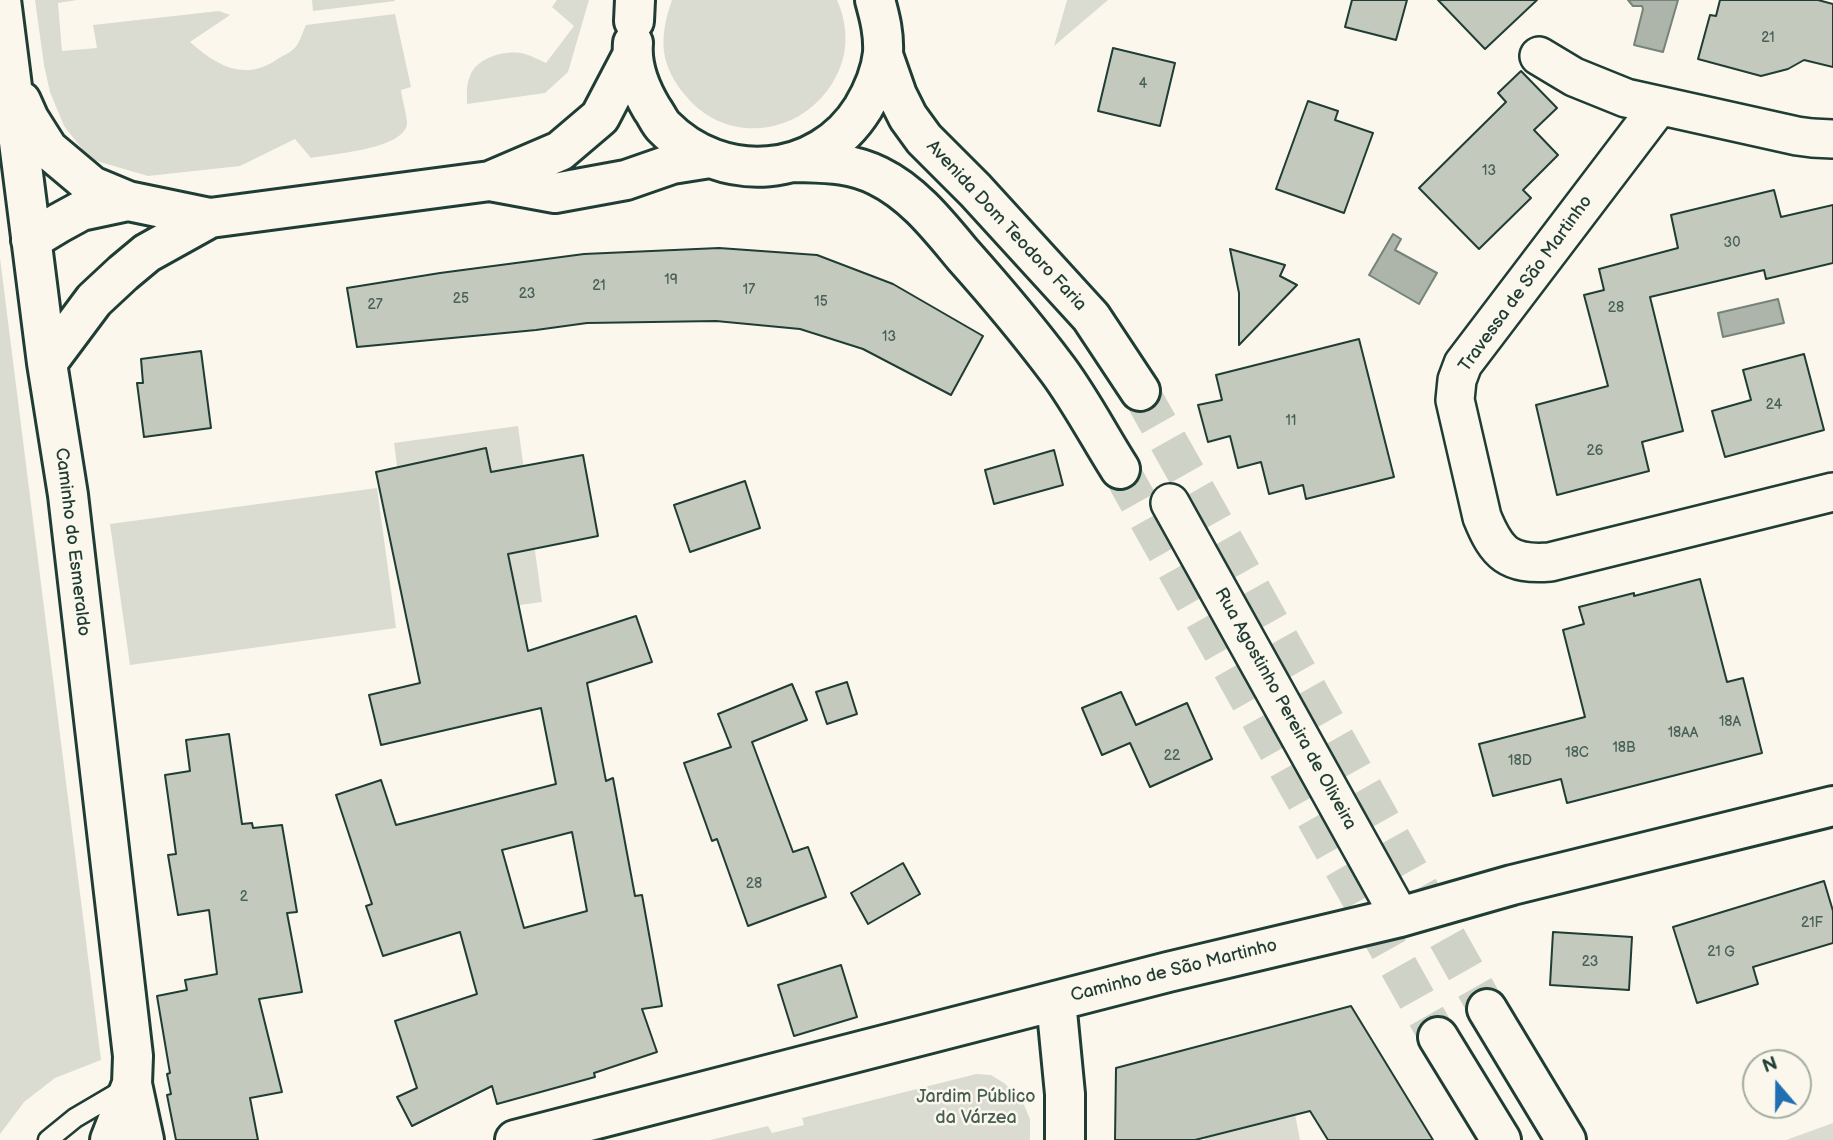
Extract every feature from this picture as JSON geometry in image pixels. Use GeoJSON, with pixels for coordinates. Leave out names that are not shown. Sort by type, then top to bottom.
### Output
{"type":"FeatureCollection","features":[{"type":"Feature","properties":{"kind":"main road","name":"Caminho do Esmeraldo"},"geometry":{"type":"LineString","coordinates":[[1,0],[47,363],[68,495],[133,1056],[132,1084],[144,1140]]}},
{"type":"Feature","properties":{"kind":"main road"},"geometry":{"type":"LineString","coordinates":[[635,19],[642,93],[663,126],[694,150],[710,158],[729,164],[772,167],[793,162],[826,147],[854,122],[874,90],[883,55],[882,23],[876,0]]}},
{"type":"Feature","properties":{"kind":"main road"},"geometry":{"type":"LineString","coordinates":[[11,80],[29,119],[48,149],[92,186],[128,201],[210,218],[490,181],[560,150],[600,117],[635,19]]}},
{"type":"Feature","properties":{"kind":"main road","name":"Avenida Dom Teodoro Faria"},"geometry":{"type":"LineString","coordinates":[[883,55],[897,95],[908,117],[924,139],[975,190],[1091,317],[1140,391]]}},
{"type":"Feature","properties":{"kind":"main road"},"geometry":{"type":"LineString","coordinates":[[490,181],[555,194],[626,180],[672,164],[710,158]]}},
{"type":"Feature","properties":{"kind":"main road"},"geometry":{"type":"LineString","coordinates":[[793,162],[839,163],[859,169],[878,176],[922,208],[1009,306],[1059,372],[1120,469]]}},
{"type":"Feature","properties":{"kind":"main road"},"geometry":{"type":"LineString","coordinates":[[31,240],[81,211],[128,201]]}},
{"type":"Feature","properties":{"kind":"main road"},"geometry":{"type":"LineString","coordinates":[[47,363],[94,300],[122,273],[147,253],[210,218]]}},
{"type":"Feature","properties":{"kind":"main road","name":"Caminho de São Martinho"},"geometry":{"type":"LineString","coordinates":[[516,1140],[1833,806]]}},
{"type":"Feature","properties":{"kind":"main road"},"geometry":{"type":"LineString","coordinates":[[1056,1001],[1065,1094],[1065,1140]]}},
{"type":"Feature","properties":{"kind":"main road"},"geometry":{"type":"LineString","coordinates":[[1487,1009],[1566,1140]]}},
{"type":"Feature","properties":{"kind":"main road"},"geometry":{"type":"LineString","coordinates":[[1438,1037],[1502,1140]]}},
{"type":"Feature","properties":{"kind":"main road","name":"Caminho do Esmeraldo"},"geometry":{"type":"LineString","coordinates":[[110,1140],[132,1084]]}},
{"type":"Feature","properties":{"kind":"street"},"geometry":{"type":"LineString","coordinates":[[1539,56],[1574,77],[1626,98],[1797,136],[1833,139]]}},
{"type":"Feature","properties":{"kind":"street","name":"Travessa de São Martinho"},"geometry":{"type":"LineString","coordinates":[[1659,106],[1463,364],[1457,380],[1455,400],[1482,517],[1488,532],[1498,548],[1513,559],[1529,564],[1550,562],[1833,492]]}},
{"type":"Feature","properties":{"kind":"street","name":"Rua Agostinho Pereira de Oliveira"},"geometry":{"type":"LineString","coordinates":[[1170,503],[1400,917]]}},
{"type":"Feature","properties":{"kind":"lane"},"geometry":{"type":"LineString","coordinates":[[48,1140],[75,1118],[132,1084]]}},
{"type":"Feature","properties":{"kind":"green space"},"geometry":{"type":"Polygon","coordinates":[[[35,0],[77,0],[58,3],[62,51],[97,48],[93,25],[219,11],[230,15],[190,42],[222,64],[244,70],[267,65],[291,51],[306,25],[395,14],[411,87],[401,90],[407,123],[403,132],[381,144],[311,158],[295,139],[240,166],[148,176],[90,159],[64,126],[50,92],[35,0]]]}},
{"type":"Feature","properties":{"kind":"green space"},"geometry":{"type":"Polygon","coordinates":[[[312,0],[394,0],[395,1],[313,11],[312,0]]]}},
{"type":"Feature","properties":{"kind":"green space"},"geometry":{"type":"Polygon","coordinates":[[[557,0],[589,0],[568,72],[545,93],[467,104],[470,76],[486,59],[518,53],[546,63],[574,26],[552,7],[557,0]]]}},
{"type":"Feature","properties":{"kind":"green space"},"geometry":{"type":"Polygon","coordinates":[[[672,0],[837,0],[844,21],[846,41],[842,62],[833,82],[819,100],[802,114],[783,123],[762,128],[741,128],[721,122],[702,111],[685,95],[669,69],[664,52],[664,39],[672,0]]]}},
{"type":"Feature","properties":{"kind":"green space"},"geometry":{"type":"Polygon","coordinates":[[[1067,0],[1108,0],[1054,46],[1067,0]]]}},
{"type":"Feature","properties":{"kind":"green space"},"geometry":{"type":"Polygon","coordinates":[[[0,258],[101,1060],[55,1078],[24,1102],[0,1134],[0,258]]]}},
{"type":"Feature","properties":{"kind":"green space"},"geometry":{"type":"Polygon","coordinates":[[[518,426],[542,602],[417,619],[394,443],[518,426]]]}},
{"type":"Feature","properties":{"kind":"green space"},"geometry":{"type":"Polygon","coordinates":[[[377,488],[396,628],[130,665],[110,524],[377,488]]]}},
{"type":"Feature","properties":{"kind":"green space","name":"Jardim Público da Várzea"},"geometry":{"type":"Polygon","coordinates":[[[976,1074],[991,1075],[1022,1100],[1030,1119],[1030,1140],[710,1140],[768,1126],[772,1133],[804,1125],[802,1118],[976,1074]]]}},
{"type":"Feature","properties":{"kind":"green space"},"geometry":{"type":"Polygon","coordinates":[[[1295,1114],[1300,1140],[1205,1140],[1205,1137],[1295,1114]]]}},
{"type":"Feature","properties":{"kind":"green space"},"geometry":{"type":"Polygon","coordinates":[[[1833,1123],[1833,1140],[1786,1140],[1833,1123]]]}},
{"type":"Feature","properties":{"kind":"shaded area"},"geometry":{"type":"Polygon","coordinates":[[[1628,0],[1678,0],[1663,52],[1634,45],[1643,9],[1642,6],[1633,6],[1628,0]]]}},
{"type":"Feature","properties":{"kind":"shaded area"},"geometry":{"type":"Polygon","coordinates":[[[1393,234],[1401,239],[1395,250],[1437,273],[1419,304],[1369,275],[1393,234]]]}},
{"type":"Feature","properties":{"kind":"shaded area"},"geometry":{"type":"Polygon","coordinates":[[[1778,299],[1784,323],[1723,337],[1718,313],[1778,299]]]}},
{"type":"Feature","properties":{"kind":"building"},"geometry":{"type":"Polygon","coordinates":[[[1352,0],[1407,0],[1396,40],[1345,27],[1352,0]]]}},
{"type":"Feature","properties":{"kind":"building"},"geometry":{"type":"Polygon","coordinates":[[[1438,0],[1537,0],[1485,49],[1438,0]]]}},
{"type":"Feature","properties":{"kind":"building"},"geometry":{"type":"Polygon","coordinates":[[[1720,0],[1818,0],[1833,4],[1833,67],[1804,60],[1788,69],[1761,76],[1698,59],[1710,15],[1716,16],[1720,0]]]}},
{"type":"Feature","properties":{"kind":"building"},"geometry":{"type":"Polygon","coordinates":[[[1113,48],[1175,63],[1160,126],[1098,111],[1113,48]]]}},
{"type":"Feature","properties":{"kind":"building"},"geometry":{"type":"Polygon","coordinates":[[[1521,71],[1557,108],[1534,130],[1558,155],[1523,190],[1531,198],[1479,249],[1419,188],[1506,102],[1498,93],[1521,71]]]}},
{"type":"Feature","properties":{"kind":"building"},"geometry":{"type":"Polygon","coordinates":[[[1308,101],[1338,111],[1335,120],[1373,133],[1344,213],[1276,189],[1308,101]]]}},
{"type":"Feature","properties":{"kind":"building"},"geometry":{"type":"Polygon","coordinates":[[[1774,190],[1781,217],[1833,205],[1833,263],[1766,279],[1764,270],[1650,297],[1683,431],[1642,442],[1649,471],[1557,495],[1536,405],[1608,386],[1584,295],[1604,290],[1599,269],[1678,248],[1671,215],[1774,190]]]}},
{"type":"Feature","properties":{"kind":"building"},"geometry":{"type":"Polygon","coordinates":[[[719,248],[817,255],[893,284],[983,336],[951,395],[863,349],[800,329],[716,321],[587,323],[357,347],[347,288],[584,254],[719,248]]]}},
{"type":"Feature","properties":{"kind":"building"},"geometry":{"type":"Polygon","coordinates":[[[1230,249],[1285,265],[1280,276],[1297,285],[1239,345],[1239,293],[1230,249]]]}},
{"type":"Feature","properties":{"kind":"building"},"geometry":{"type":"Polygon","coordinates":[[[1359,339],[1394,477],[1306,499],[1303,485],[1269,494],[1261,462],[1238,468],[1230,436],[1208,442],[1198,405],[1222,400],[1216,375],[1359,339]]]}},
{"type":"Feature","properties":{"kind":"building"},"geometry":{"type":"Polygon","coordinates":[[[201,351],[211,428],[144,437],[137,383],[143,383],[141,359],[201,351]]]}},
{"type":"Feature","properties":{"kind":"building"},"geometry":{"type":"Polygon","coordinates":[[[1804,354],[1824,430],[1725,457],[1712,411],[1751,400],[1743,370],[1804,354]]]}},
{"type":"Feature","properties":{"kind":"building"},"geometry":{"type":"Polygon","coordinates":[[[486,448],[491,472],[583,455],[598,536],[508,554],[528,651],[636,616],[652,662],[587,683],[606,781],[613,778],[635,896],[642,895],[662,1006],[642,1009],[657,1052],[594,1073],[595,1077],[497,1104],[492,1086],[412,1126],[397,1097],[417,1088],[395,1021],[477,994],[460,932],[383,956],[366,906],[372,904],[336,795],[381,780],[396,825],[556,784],[541,708],[381,745],[369,695],[420,683],[376,472],[486,448]],[[572,832],[502,850],[524,928],[587,911],[572,832]]]}},
{"type":"Feature","properties":{"kind":"building"},"geometry":{"type":"Polygon","coordinates":[[[1054,450],[1063,485],[994,504],[985,470],[1054,450]]]}},
{"type":"Feature","properties":{"kind":"building"},"geometry":{"type":"Polygon","coordinates":[[[745,481],[760,528],[690,552],[674,505],[745,481]]]}},
{"type":"Feature","properties":{"kind":"building"},"geometry":{"type":"Polygon","coordinates":[[[1700,579],[1727,682],[1743,678],[1762,753],[1567,803],[1561,779],[1493,796],[1479,744],[1585,717],[1563,630],[1584,624],[1579,607],[1700,579]]]}},
{"type":"Feature","properties":{"kind":"building"},"geometry":{"type":"Polygon","coordinates":[[[847,682],[857,714],[827,724],[816,692],[847,682]]]}},
{"type":"Feature","properties":{"kind":"building"},"geometry":{"type":"Polygon","coordinates":[[[792,684],[807,720],[752,742],[793,852],[808,847],[826,897],[748,926],[717,839],[712,841],[684,763],[731,747],[718,714],[792,684]]]}},
{"type":"Feature","properties":{"kind":"building"},"geometry":{"type":"Polygon","coordinates":[[[1121,692],[1136,725],[1187,703],[1212,759],[1150,787],[1130,743],[1102,755],[1082,708],[1121,692]]]}},
{"type":"Feature","properties":{"kind":"building"},"geometry":{"type":"Polygon","coordinates":[[[229,734],[242,824],[252,823],[253,828],[282,825],[297,912],[287,913],[302,992],[259,999],[282,1092],[250,1098],[258,1140],[176,1140],[167,1095],[171,1094],[167,1074],[170,1073],[157,996],[187,990],[185,980],[217,974],[209,910],[178,915],[168,855],[176,854],[165,775],[190,771],[186,740],[229,734]]]}},
{"type":"Feature","properties":{"kind":"building"},"geometry":{"type":"Polygon","coordinates":[[[903,863],[920,894],[868,924],[851,893],[903,863]]]}},
{"type":"Feature","properties":{"kind":"building"},"geometry":{"type":"Polygon","coordinates":[[[1824,881],[1833,911],[1833,943],[1753,967],[1758,984],[1697,1003],[1673,927],[1824,881]]]}},
{"type":"Feature","properties":{"kind":"building"},"geometry":{"type":"Polygon","coordinates":[[[1553,932],[1632,937],[1629,990],[1550,985],[1553,932]]]}},
{"type":"Feature","properties":{"kind":"building"},"geometry":{"type":"Polygon","coordinates":[[[841,965],[857,1017],[794,1036],[778,985],[841,965]]]}},
{"type":"Feature","properties":{"kind":"building"},"geometry":{"type":"Polygon","coordinates":[[[1351,1006],[1433,1140],[1328,1140],[1310,1111],[1195,1140],[1115,1140],[1116,1068],[1351,1006]]]}},
{"type":"Feature","properties":{"kind":"tunnel"},"geometry":{"type":"LineString","coordinates":[[1140,391],[1487,1009]]}},
{"type":"Feature","properties":{"kind":"tunnel"},"geometry":{"type":"LineString","coordinates":[[1120,469],[1438,1037]]}}]}
